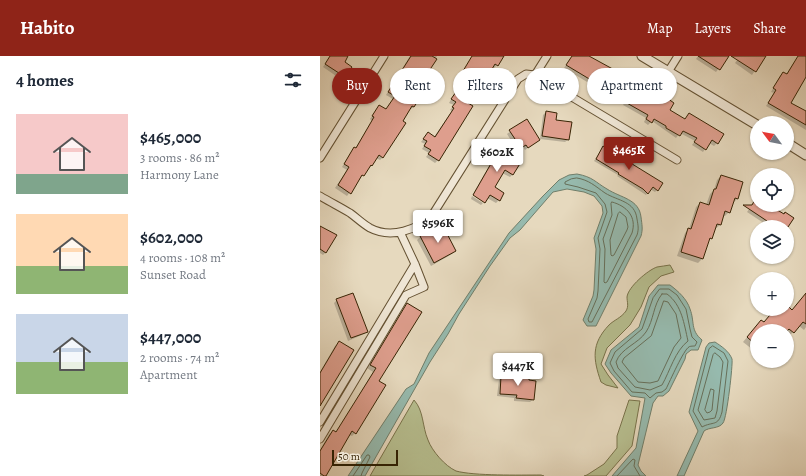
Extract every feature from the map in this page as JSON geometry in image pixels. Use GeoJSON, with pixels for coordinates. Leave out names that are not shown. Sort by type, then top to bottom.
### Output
{"type":"FeatureCollection","features":[{"type":"Feature","properties":{"kind":"street"},"geometry":{"type":"LineString","coordinates":[[320,158],[384,56]]}},
{"type":"Feature","properties":{"kind":"street"},"geometry":{"type":"LineString","coordinates":[[539,68],[547,56]]}},
{"type":"Feature","properties":{"kind":"street"},"geometry":{"type":"LineString","coordinates":[[642,56],[662,68]]}},
{"type":"Feature","properties":{"kind":"street"},"geometry":{"type":"LineString","coordinates":[[670,68],[678,56]]}},
{"type":"Feature","properties":{"kind":"street"},"geometry":{"type":"LineString","coordinates":[[320,196],[350,214],[369,228],[386,233],[400,232],[419,225],[433,214],[518,79],[525,75]]}},
{"type":"Feature","properties":{"kind":"street"},"geometry":{"type":"LineString","coordinates":[[677,77],[750,121]]}},
{"type":"Feature","properties":{"kind":"street"},"geometry":{"type":"LineString","coordinates":[[579,101],[677,160]]}},
{"type":"Feature","properties":{"kind":"street"},"geometry":{"type":"LineString","coordinates":[[794,147],[806,155]]}},
{"type":"Feature","properties":{"kind":"street"},"geometry":{"type":"LineString","coordinates":[[320,439],[406,295],[424,287],[400,232]]}},
{"type":"Feature","properties":{"kind":"street"},"geometry":{"type":"LineString","coordinates":[[320,422],[415,264]]}},
{"type":"Feature","properties":{"kind":"green space"},"geometry":{"type":"Polygon","coordinates":[[[670,265],[674,272],[661,276],[649,287],[641,307],[630,325],[607,348],[601,364],[618,388],[606,385],[601,382],[596,366],[595,352],[599,339],[609,325],[626,311],[628,306],[628,293],[635,284],[653,269],[670,265]]]}},
{"type":"Feature","properties":{"kind":"green space"},"geometry":{"type":"Polygon","coordinates":[[[414,400],[420,409],[426,435],[430,444],[439,458],[452,469],[464,473],[474,474],[544,476],[370,476],[414,400]]]}},
{"type":"Feature","properties":{"kind":"green space"},"geometry":{"type":"Polygon","coordinates":[[[629,400],[640,401],[632,446],[606,476],[584,476],[604,464],[617,448],[617,436],[629,400]]]}},
{"type":"Feature","properties":{"kind":"water"},"geometry":{"type":"Polygon","coordinates":[[[577,174],[590,178],[633,203],[640,211],[642,222],[641,236],[596,326],[587,326],[583,320],[594,290],[596,249],[594,238],[603,213],[602,206],[594,196],[584,192],[567,189],[553,192],[520,230],[510,238],[490,266],[430,362],[365,476],[348,476],[406,389],[414,384],[429,353],[509,233],[559,180],[569,175],[577,174]]]}},
{"type":"Feature","properties":{"kind":"water"},"geometry":{"type":"Polygon","coordinates":[[[658,285],[670,285],[689,305],[694,329],[702,340],[698,350],[691,350],[686,354],[669,391],[663,396],[658,396],[653,403],[638,465],[646,476],[612,476],[636,448],[645,398],[631,396],[605,364],[611,350],[639,327],[649,296],[658,285]]]}},
{"type":"Feature","properties":{"kind":"water"},"geometry":{"type":"Polygon","coordinates":[[[715,342],[727,351],[732,359],[732,370],[725,419],[721,425],[704,431],[684,476],[677,476],[698,431],[689,412],[706,347],[709,343],[715,342]]]}},
{"type":"Feature","properties":{"kind":"building"},"geometry":{"type":"Polygon","coordinates":[[[330,56],[348,56],[345,62],[352,67],[332,69],[325,64],[330,56]]]}},
{"type":"Feature","properties":{"kind":"building"},"geometry":{"type":"Polygon","coordinates":[[[411,56],[432,56],[437,59],[431,68],[403,68],[411,56]]]}},
{"type":"Feature","properties":{"kind":"building"},"geometry":{"type":"Polygon","coordinates":[[[472,56],[504,56],[498,66],[495,64],[493,68],[465,68],[472,56]]]}},
{"type":"Feature","properties":{"kind":"building"},"geometry":{"type":"Polygon","coordinates":[[[572,56],[589,56],[611,68],[587,68],[587,78],[579,73],[579,68],[571,68],[566,65],[572,56]]]}},
{"type":"Feature","properties":{"kind":"building"},"geometry":{"type":"Polygon","coordinates":[[[698,56],[729,56],[720,70],[698,56]]]}},
{"type":"Feature","properties":{"kind":"building"},"geometry":{"type":"Polygon","coordinates":[[[731,56],[766,56],[756,72],[731,56]]]}},
{"type":"Feature","properties":{"kind":"building"},"geometry":{"type":"Polygon","coordinates":[[[798,56],[806,56],[806,77],[791,103],[806,111],[806,125],[794,118],[794,116],[790,116],[768,103],[776,90],[773,88],[783,72],[787,74],[798,56]]]}},
{"type":"Feature","properties":{"kind":"building"},"geometry":{"type":"Polygon","coordinates":[[[390,103],[416,104],[414,107],[412,106],[403,121],[406,123],[383,158],[379,155],[364,176],[362,175],[351,194],[338,185],[349,167],[344,164],[354,147],[356,148],[374,117],[372,116],[379,105],[386,109],[390,103]]]}},
{"type":"Feature","properties":{"kind":"building"},"geometry":{"type":"Polygon","coordinates":[[[454,104],[470,104],[473,106],[439,161],[428,154],[431,150],[424,146],[427,141],[423,139],[428,132],[435,137],[454,108],[452,107],[454,104]]]}},
{"type":"Feature","properties":{"kind":"building"},"geometry":{"type":"Polygon","coordinates":[[[629,104],[673,104],[670,110],[685,119],[689,113],[724,134],[718,144],[712,140],[706,150],[694,142],[697,138],[683,131],[680,136],[654,119],[652,123],[646,119],[648,115],[629,104]]]}},
{"type":"Feature","properties":{"kind":"building"},"geometry":{"type":"Polygon","coordinates":[[[546,111],[557,113],[556,120],[572,122],[569,140],[542,136],[546,111]]]}},
{"type":"Feature","properties":{"kind":"building"},"geometry":{"type":"Polygon","coordinates":[[[527,119],[540,140],[528,148],[526,145],[521,148],[509,130],[527,119]]]}},
{"type":"Feature","properties":{"kind":"building"},"geometry":{"type":"Polygon","coordinates":[[[504,141],[519,150],[510,156],[521,162],[513,175],[505,170],[495,187],[504,193],[500,201],[490,195],[485,203],[473,195],[504,141]]]}},
{"type":"Feature","properties":{"kind":"building"},"geometry":{"type":"Polygon","coordinates":[[[603,146],[663,183],[658,191],[653,187],[648,194],[643,189],[596,159],[603,146]]]}},
{"type":"Feature","properties":{"kind":"building"},"geometry":{"type":"Polygon","coordinates":[[[721,175],[743,182],[738,199],[735,198],[730,213],[725,211],[721,225],[717,224],[712,239],[710,238],[703,259],[681,252],[688,228],[691,229],[700,202],[709,205],[714,189],[716,189],[721,175]]]}},
{"type":"Feature","properties":{"kind":"building"},"geometry":{"type":"Polygon","coordinates":[[[743,205],[750,205],[750,210],[743,205]]]}},
{"type":"Feature","properties":{"kind":"building"},"geometry":{"type":"Polygon","coordinates":[[[754,212],[781,212],[784,214],[785,212],[794,218],[793,220],[766,220],[754,212]]]}},
{"type":"Feature","properties":{"kind":"building"},"geometry":{"type":"Polygon","coordinates":[[[442,224],[456,251],[434,263],[420,236],[442,224]]]}},
{"type":"Feature","properties":{"kind":"building"},"geometry":{"type":"Polygon","coordinates":[[[320,226],[337,235],[326,253],[320,249],[320,226]]]}},
{"type":"Feature","properties":{"kind":"building"},"geometry":{"type":"Polygon","coordinates":[[[353,293],[368,332],[351,338],[336,299],[353,293]]]}},
{"type":"Feature","properties":{"kind":"building"},"geometry":{"type":"Polygon","coordinates":[[[806,293],[806,324],[803,322],[794,333],[794,324],[758,324],[761,320],[764,322],[769,316],[794,316],[794,308],[806,293]]]}},
{"type":"Feature","properties":{"kind":"building"},"geometry":{"type":"Polygon","coordinates":[[[407,303],[422,312],[379,381],[386,385],[356,434],[352,431],[326,476],[324,476],[320,473],[320,451],[333,430],[336,432],[376,368],[370,365],[407,303]]]}},
{"type":"Feature","properties":{"kind":"building"},"geometry":{"type":"Polygon","coordinates":[[[339,341],[354,350],[320,406],[320,373],[339,341]]]}},
{"type":"Feature","properties":{"kind":"building"},"geometry":{"type":"Polygon","coordinates":[[[501,376],[529,378],[529,380],[536,381],[534,400],[516,398],[517,395],[500,394],[501,376]]]}}]}
